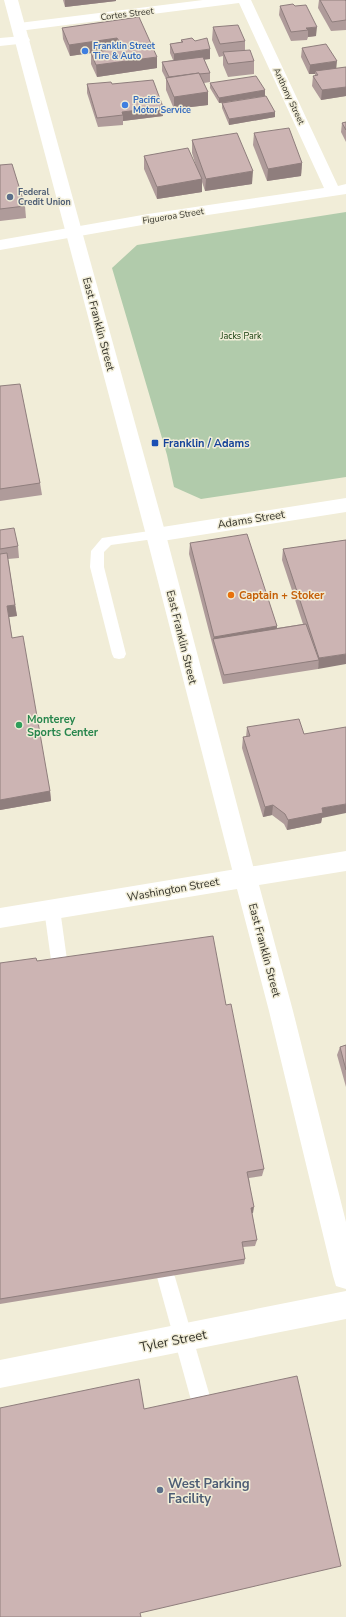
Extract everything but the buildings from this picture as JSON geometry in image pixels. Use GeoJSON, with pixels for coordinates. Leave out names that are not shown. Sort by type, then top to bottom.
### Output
{"type":"FeatureCollection","features":[{"type":"Feature","properties":{"kind":"street","name":"East Franklin Street"},"geometry":{"type":"LineString","coordinates":[[11,0],[156,534],[281,1011],[346,1276]]}},
{"type":"Feature","properties":{"kind":"street","name":"Cortes Street"},"geometry":{"type":"LineString","coordinates":[[0,42],[21,33],[235,0]]}},
{"type":"Feature","properties":{"kind":"street","name":"Anthony Street"},"geometry":{"type":"LineString","coordinates":[[244,0],[340,190]]}},
{"type":"Feature","properties":{"kind":"street","name":"Figueroa Street"},"geometry":{"type":"LineString","coordinates":[[0,245],[340,190]]}},
{"type":"Feature","properties":{"kind":"street","name":"Adams Street"},"geometry":{"type":"LineString","coordinates":[[156,534],[346,505]]}},
{"type":"Feature","properties":{"kind":"street","name":"Washington Street"},"geometry":{"type":"LineString","coordinates":[[0,918],[346,860]]}},
{"type":"Feature","properties":{"kind":"street","name":"Tyler Street"},"geometry":{"type":"LineString","coordinates":[[0,1374],[346,1305]]}},
{"type":"Feature","properties":{"kind":"lane"},"geometry":{"type":"LineString","coordinates":[[119,654],[97,566],[98,551],[107,541],[156,534]]}},
{"type":"Feature","properties":{"kind":"lane"},"geometry":{"type":"LineString","coordinates":[[52,909],[60,967]]}},
{"type":"Feature","properties":{"kind":"lane"},"geometry":{"type":"LineString","coordinates":[[166,1277],[201,1400]]}},
{"type":"Feature","properties":{"kind":"green space","name":"Jacks Park"},"geometry":{"type":"Polygon","coordinates":[[[346,212],[346,477],[201,499],[174,487],[167,455],[112,268],[137,245],[346,212]]]}},
{"type":"Feature","properties":{"kind":"place","name":"Franklin Street Tire & Auto"},"geometry":{"type":"Point","coordinates":[85,51]}},
{"type":"Feature","properties":{"kind":"place","name":"Pacific Motor Service"},"geometry":{"type":"Point","coordinates":[125,105]}},
{"type":"Feature","properties":{"kind":"place","name":"Federal Credit Union"},"geometry":{"type":"Point","coordinates":[10,197]}},
{"type":"Feature","properties":{"kind":"place","name":"Franklin / Adams"},"geometry":{"type":"Point","coordinates":[155,443]}},
{"type":"Feature","properties":{"kind":"place","name":"Captain + Stoker"},"geometry":{"type":"Point","coordinates":[231,595]}},
{"type":"Feature","properties":{"kind":"place","name":"Monterey Sports Center"},"geometry":{"type":"Point","coordinates":[19,725]}},
{"type":"Feature","properties":{"kind":"place","name":"West Parking Facility"},"geometry":{"type":"Point","coordinates":[160,1490]}}]}
